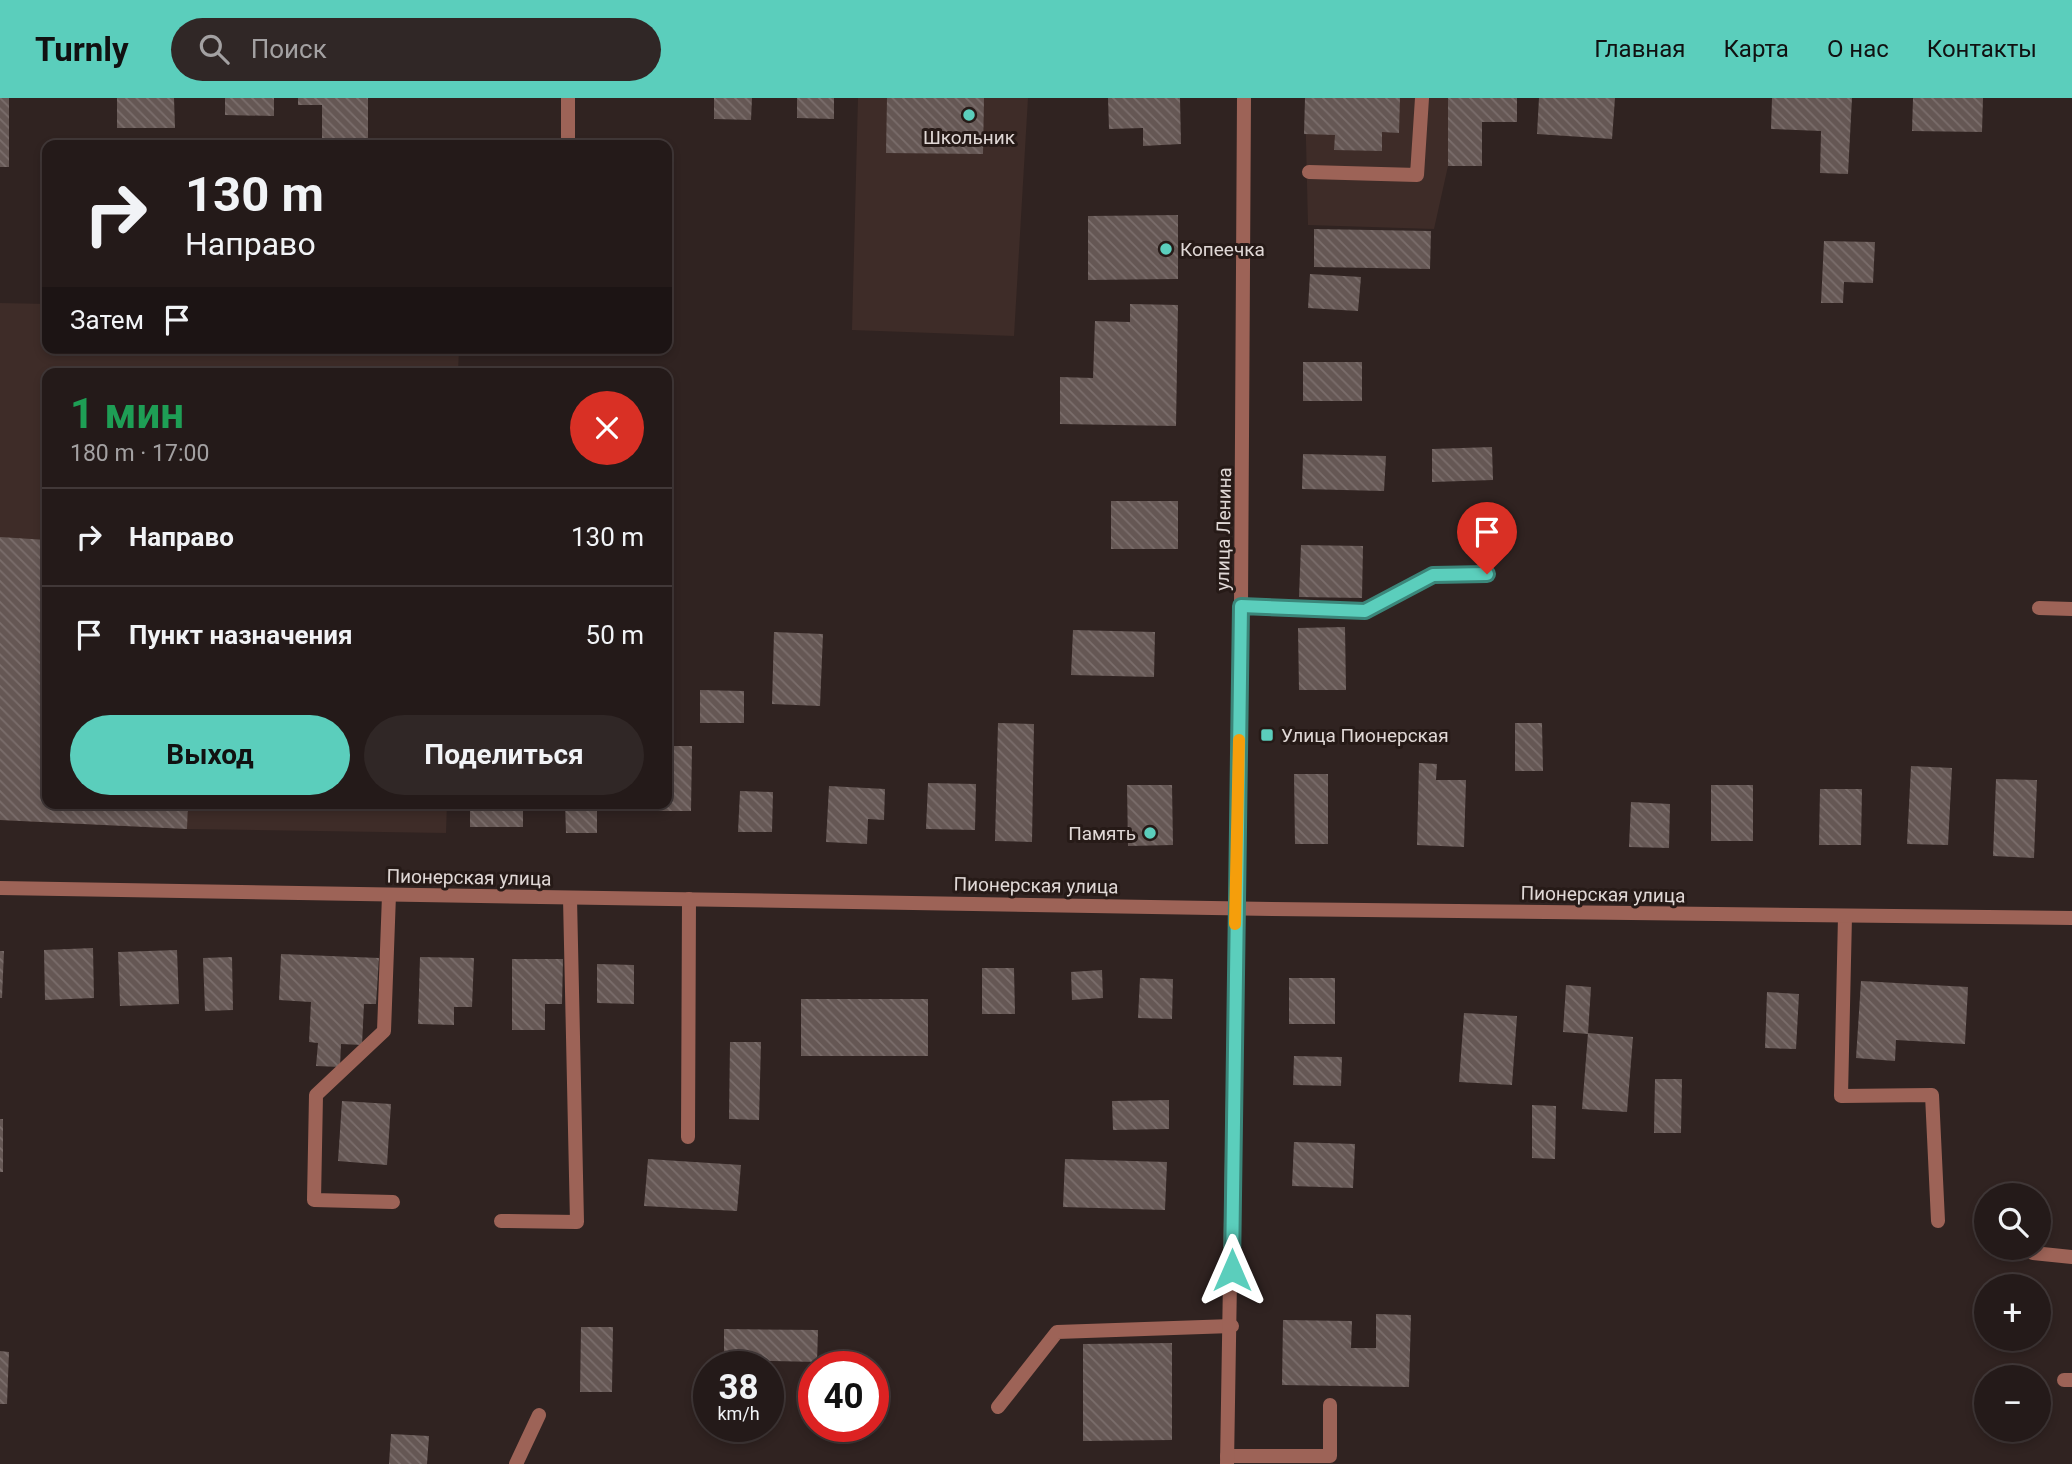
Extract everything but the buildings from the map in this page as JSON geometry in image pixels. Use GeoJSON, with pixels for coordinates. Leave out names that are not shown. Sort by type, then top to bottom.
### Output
{"type":"FeatureCollection","features":[{"type":"Feature","properties":{"kind":"street"},"geometry":{"type":"LineString","coordinates":[[568,98],[568,140]]}},
{"type":"Feature","properties":{"kind":"street","name":"улица Ленина"},"geometry":{"type":"LineString","coordinates":[[1227,1460],[1232,1326],[1235,908],[1241,606],[1244,98]]}},
{"type":"Feature","properties":{"kind":"street"},"geometry":{"type":"LineString","coordinates":[[1309,172],[1417,175],[1422,98]]}},
{"type":"Feature","properties":{"kind":"street"},"geometry":{"type":"LineString","coordinates":[[1241,606],[1365,611],[1433,575],[1487,574]]}},
{"type":"Feature","properties":{"kind":"street"},"geometry":{"type":"LineString","coordinates":[[2039,608],[2072,609]]}},
{"type":"Feature","properties":{"kind":"street","name":"Пионерская улица"},"geometry":{"type":"LineString","coordinates":[[0,888],[1235,908],[2072,918]]}},
{"type":"Feature","properties":{"kind":"street"},"geometry":{"type":"LineString","coordinates":[[389,895],[384,1031],[316,1095],[314,1200],[393,1202]]}},
{"type":"Feature","properties":{"kind":"street"},"geometry":{"type":"LineString","coordinates":[[501,1221],[577,1222],[570,898]]}},
{"type":"Feature","properties":{"kind":"street"},"geometry":{"type":"LineString","coordinates":[[688,1137],[689,899]]}},
{"type":"Feature","properties":{"kind":"street"},"geometry":{"type":"LineString","coordinates":[[1845,916],[1841,1096],[1932,1095],[1938,1221]]}},
{"type":"Feature","properties":{"kind":"street"},"geometry":{"type":"LineString","coordinates":[[2051,1255],[2072,1257]]}},
{"type":"Feature","properties":{"kind":"street"},"geometry":{"type":"LineString","coordinates":[[998,1407],[1057,1332],[1232,1326]]}},
{"type":"Feature","properties":{"kind":"street"},"geometry":{"type":"LineString","coordinates":[[1227,1460],[1330,1456],[1330,1405]]}},
{"type":"Feature","properties":{"kind":"street"},"geometry":{"type":"LineString","coordinates":[[516,1464],[539,1415]]}},
{"type":"Feature","properties":{"kind":"shaded area"},"geometry":{"type":"Polygon","coordinates":[[[858,98],[1028,98],[1014,336],[852,330],[858,98]]]}},
{"type":"Feature","properties":{"kind":"shaded area"},"geometry":{"type":"Polygon","coordinates":[[[1305,98],[1448,98],[1448,166],[1434,229],[1308,225],[1305,98]]]}},
{"type":"Feature","properties":{"kind":"shaded area"},"geometry":{"type":"Polygon","coordinates":[[[0,303],[42,304],[42,354],[459,354],[458,368],[42,368],[42,809],[447,809],[446,833],[187,829],[0,820],[0,303]]]}},
{"type":"Feature","properties":{"kind":"slow traffic"},"geometry":{"type":"LineString","coordinates":[[1235,924],[1239,740]]}},
{"type":"Feature","properties":{"kind":"place","name":"Школьник"},"geometry":{"type":"Point","coordinates":[969,115]}},
{"type":"Feature","properties":{"kind":"place","name":"Копеечка"},"geometry":{"type":"Point","coordinates":[1166,249]}},
{"type":"Feature","properties":{"kind":"place","name":"Улица Пионерская"},"geometry":{"type":"Point","coordinates":[1267,735]}},
{"type":"Feature","properties":{"kind":"place","name":"Память"},"geometry":{"type":"Point","coordinates":[1150,833]}},
{"type":"Feature","properties":{"kind":"route"},"geometry":{"type":"LineString","coordinates":[[1232,1270],[1241,606],[1365,611],[1433,575],[1487,574]]}}]}
